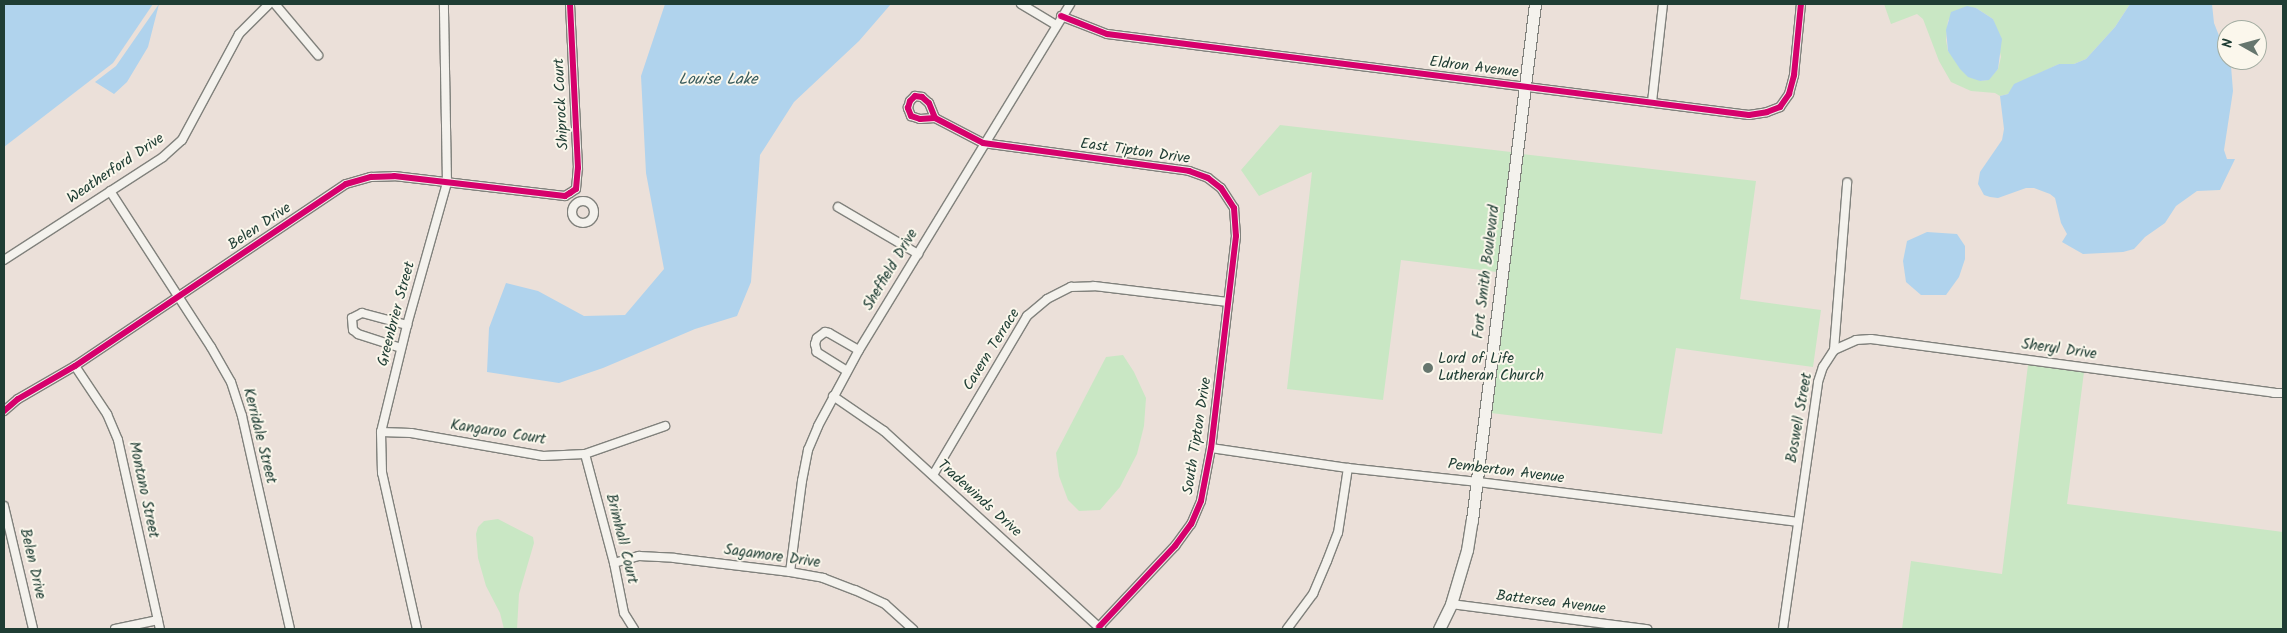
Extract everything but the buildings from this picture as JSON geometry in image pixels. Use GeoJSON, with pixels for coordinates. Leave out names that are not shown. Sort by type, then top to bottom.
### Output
{"type":"FeatureCollection","features":[{"type":"Feature","properties":{"kind":"street","name":"Weatherford Drive"},"geometry":{"type":"LineString","coordinates":[[4,260],[163,157],[182,140],[239,34],[269,4]]}},
{"type":"Feature","properties":{"kind":"street"},"geometry":{"type":"LineString","coordinates":[[275,4],[318,55]]}},
{"type":"Feature","properties":{"kind":"street","name":"Greenbrier Street"},"geometry":{"type":"LineString","coordinates":[[417,629],[382,473],[381,432],[407,325],[447,183],[444,4]]}},
{"type":"Feature","properties":{"kind":"street","name":"Shiprock Court"},"geometry":{"type":"LineString","coordinates":[[568,195],[576,189],[578,168],[570,4]]}},
{"type":"Feature","properties":{"kind":"street"},"geometry":{"type":"LineString","coordinates":[[1021,4],[1056,25]]}},
{"type":"Feature","properties":{"kind":"street","name":"Fort Smith Boulevard"},"geometry":{"type":"LineString","coordinates":[[1439,629],[1451,604],[1467,550],[1478,482],[1535,4]]}},
{"type":"Feature","properties":{"kind":"street"},"geometry":{"type":"LineString","coordinates":[[1652,102],[1663,4]]}},
{"type":"Feature","properties":{"kind":"street","name":"Eldron Avenue"},"geometry":{"type":"LineString","coordinates":[[1061,16],[1107,34],[1749,114],[1767,112],[1780,107],[1789,94],[1794,75],[1801,4]]}},
{"type":"Feature","properties":{"kind":"street","name":"Sheffield Drive"},"geometry":{"type":"LineString","coordinates":[[790,572],[808,450],[833,396],[1068,5]]}},
{"type":"Feature","properties":{"kind":"street"},"geometry":{"type":"LineString","coordinates":[[935,118],[983,144]]}},
{"type":"Feature","properties":{"kind":"street","name":"East Tipton Drive"},"geometry":{"type":"LineString","coordinates":[[983,144],[1189,171],[1208,178],[1221,188],[1234,208],[1236,236],[1228,302]]}},
{"type":"Feature","properties":{"kind":"street","name":"Belen Drive"},"geometry":{"type":"LineString","coordinates":[[4,412],[18,399],[75,366],[346,184],[371,177],[394,176],[568,195]]}},
{"type":"Feature","properties":{"kind":"street","name":"Boswell Street"},"geometry":{"type":"LineString","coordinates":[[1783,629],[1818,382],[1823,367],[1834,350],[1847,183]]}},
{"type":"Feature","properties":{"kind":"street","name":"Kerridale Street"},"geometry":{"type":"LineString","coordinates":[[110,191],[211,347],[231,382],[242,416],[290,629]]}},
{"type":"Feature","properties":{"kind":"street"},"geometry":{"type":"LineString","coordinates":[[568,195],[577,202]]}},
{"type":"Feature","properties":{"kind":"street"},"geometry":{"type":"LineString","coordinates":[[838,207],[918,254]]}},
{"type":"Feature","properties":{"kind":"street","name":"Cavern Terrace"},"geometry":{"type":"LineString","coordinates":[[933,475],[1027,316],[1047,299],[1071,287],[1094,286],[1228,302]]}},
{"type":"Feature","properties":{"kind":"street","name":"South Tipton Drive"},"geometry":{"type":"LineString","coordinates":[[1100,628],[1175,546],[1191,524],[1202,500],[1211,448],[1228,302]]}},
{"type":"Feature","properties":{"kind":"street"},"geometry":{"type":"LineString","coordinates":[[401,348],[358,334],[353,330],[352,318],[362,313],[407,325]]}},
{"type":"Feature","properties":{"kind":"street"},"geometry":{"type":"LineString","coordinates":[[847,371],[817,352],[814,344],[817,338],[825,332],[830,333],[859,350]]}},
{"type":"Feature","properties":{"kind":"street","name":"Sheryl Drive"},"geometry":{"type":"LineString","coordinates":[[1834,350],[1856,340],[1872,339],[2283,393]]}},
{"type":"Feature","properties":{"kind":"street","name":"Montano Street"},"geometry":{"type":"LineString","coordinates":[[75,366],[106,414],[118,440],[160,629]]}},
{"type":"Feature","properties":{"kind":"street","name":"Tradewinds Drive"},"geometry":{"type":"LineString","coordinates":[[833,396],[884,431],[1100,628]]}},
{"type":"Feature","properties":{"kind":"street","name":"Kangaroo Court"},"geometry":{"type":"LineString","coordinates":[[381,432],[411,433],[543,456],[585,454],[666,426]]}},
{"type":"Feature","properties":{"kind":"street","name":"Pemberton Avenue"},"geometry":{"type":"LineString","coordinates":[[1211,448],[1348,468],[1478,482],[1797,522]]}},
{"type":"Feature","properties":{"kind":"street","name":"Brimhall Court"},"geometry":{"type":"LineString","coordinates":[[585,454],[614,563],[624,613],[634,629]]}},
{"type":"Feature","properties":{"kind":"street"},"geometry":{"type":"LineString","coordinates":[[1287,629],[1313,594],[1338,533],[1348,468]]}},
{"type":"Feature","properties":{"kind":"street","name":"Belen Drive"},"geometry":{"type":"LineString","coordinates":[[4,506],[33,629]]}},
{"type":"Feature","properties":{"kind":"street","name":"Sagamore Drive"},"geometry":{"type":"LineString","coordinates":[[614,563],[640,556],[674,558],[790,572],[823,578],[885,604],[913,629]]}},
{"type":"Feature","properties":{"kind":"street","name":"Battersea Avenue"},"geometry":{"type":"LineString","coordinates":[[1451,604],[1647,629]]}},
{"type":"Feature","properties":{"kind":"street"},"geometry":{"type":"LineString","coordinates":[[115,629],[158,620]]}},
{"type":"Feature","properties":{"kind":"green space"},"geometry":{"type":"Polygon","coordinates":[[[1884,4],[2130,4],[2115,27],[2086,59],[2074,64],[2059,64],[2017,84],[2008,94],[2000,96],[1995,93],[1971,91],[1951,82],[1939,61],[1923,19],[1917,14],[1891,24],[1884,4]],[[1976,8],[1948,20],[1946,40],[1948,51],[1980,81],[1988,80],[1998,69],[2001,57],[1993,19],[1976,8]]]}},
{"type":"Feature","properties":{"kind":"green space"},"geometry":{"type":"Polygon","coordinates":[[[1280,125],[1511,152],[1497,272],[1401,260],[1383,400],[1287,389],[1312,172],[1259,196],[1241,170],[1280,125]]]}},
{"type":"Feature","properties":{"kind":"green space"},"geometry":{"type":"Polygon","coordinates":[[[1521,154],[1756,181],[1740,299],[1821,310],[1813,367],[1676,348],[1662,434],[1491,413],[1521,154]]]}},
{"type":"Feature","properties":{"kind":"green space"},"geometry":{"type":"Polygon","coordinates":[[[1123,355],[1134,372],[1146,398],[1144,426],[1137,454],[1120,487],[1100,510],[1079,511],[1068,500],[1059,476],[1056,453],[1106,357],[1123,355]]]}},
{"type":"Feature","properties":{"kind":"green space"},"geometry":{"type":"Polygon","coordinates":[[[2028,365],[2084,372],[2067,504],[2283,532],[2283,629],[1902,629],[1911,561],[2002,574],[2028,365]]]}},
{"type":"Feature","properties":{"kind":"green space"},"geometry":{"type":"Polygon","coordinates":[[[498,519],[533,537],[534,543],[519,594],[517,629],[504,629],[500,613],[486,586],[478,558],[476,534],[478,527],[484,521],[498,519]]]}},
{"type":"Feature","properties":{"kind":"water"},"geometry":{"type":"Polygon","coordinates":[[[4,4],[153,4],[113,63],[4,147],[4,4]]]}},
{"type":"Feature","properties":{"kind":"water"},"geometry":{"type":"Polygon","coordinates":[[[159,4],[148,47],[127,82],[114,94],[95,82],[116,66],[159,4]]]}},
{"type":"Feature","properties":{"kind":"water","name":"Louise Lake"},"geometry":{"type":"Polygon","coordinates":[[[665,4],[891,4],[859,41],[794,102],[760,155],[751,282],[737,316],[695,329],[603,368],[559,383],[487,372],[489,328],[506,283],[538,291],[584,316],[625,315],[664,269],[646,173],[641,76],[665,4]]]}},
{"type":"Feature","properties":{"kind":"water"},"geometry":{"type":"Polygon","coordinates":[[[2130,4],[2212,4],[2214,23],[2217,31],[2217,70],[2231,70],[2233,91],[2224,150],[2227,159],[2235,159],[2220,190],[2197,191],[2176,206],[2165,223],[2145,237],[2134,249],[2123,252],[2083,254],[2062,242],[2067,234],[2061,223],[2055,198],[2050,194],[2034,188],[2026,188],[1998,198],[1990,197],[1984,195],[1978,184],[1980,172],[2002,140],[2004,129],[2000,96],[2008,94],[2014,84],[2059,64],[2074,64],[2086,59],[2115,27],[2130,4]]]}},
{"type":"Feature","properties":{"kind":"water"},"geometry":{"type":"Polygon","coordinates":[[[1967,6],[1976,8],[1993,19],[2002,39],[1998,69],[1989,80],[1980,81],[1968,77],[1948,51],[1946,30],[1951,12],[1967,6]]]}},
{"type":"Feature","properties":{"kind":"water"},"geometry":{"type":"Polygon","coordinates":[[[1927,232],[1957,234],[1965,246],[1965,259],[1959,277],[1946,295],[1921,295],[1906,282],[1903,261],[1907,241],[1927,232]]]}},
{"type":"Feature","properties":{"kind":"cycle path"},"geometry":{"type":"LineString","coordinates":[[4,411],[18,399],[75,366],[346,184],[371,177],[394,176],[565,196],[576,189],[578,168],[570,4]]}},
{"type":"Feature","properties":{"kind":"cycle path"},"geometry":{"type":"LineString","coordinates":[[1061,16],[1107,34],[1749,115],[1767,112],[1780,107],[1789,94],[1794,75],[1801,4]]}},
{"type":"Feature","properties":{"kind":"cycle path"},"geometry":{"type":"LineString","coordinates":[[935,118],[920,119],[911,116],[908,108],[910,101],[915,96],[922,97],[929,103],[935,118],[983,143],[1189,171],[1208,178],[1221,188],[1234,208],[1236,236],[1211,448],[1201,501],[1191,524],[1175,546],[1099,627]]}},
{"type":"Feature","properties":{"kind":"place","name":"Lord of Life Lutheran Church"},"geometry":{"type":"Point","coordinates":[1428,368]}}]}
